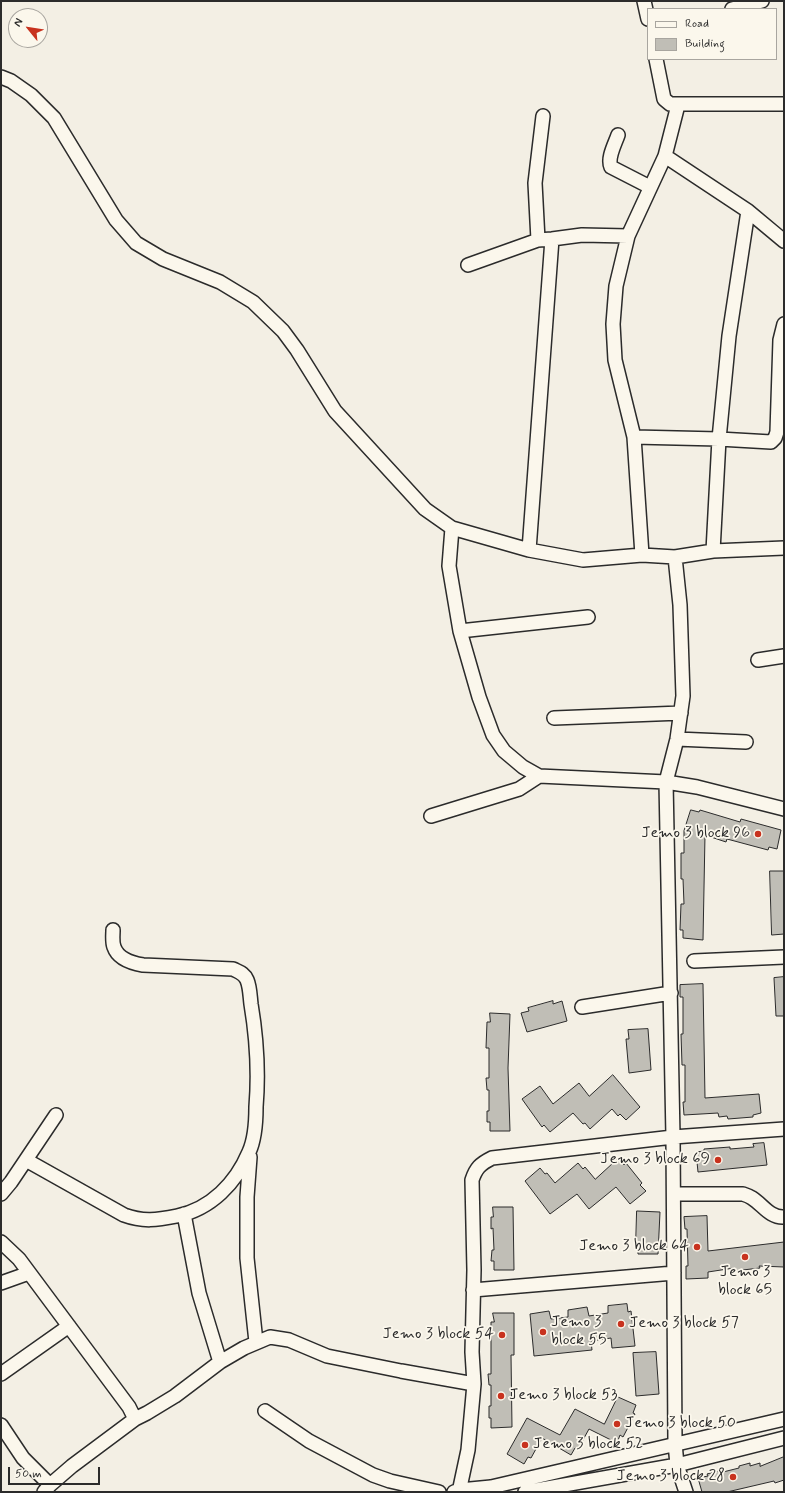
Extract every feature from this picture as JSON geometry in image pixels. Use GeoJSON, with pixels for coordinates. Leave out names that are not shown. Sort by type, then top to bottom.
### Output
{"type":"FeatureCollection","features":[{"type":"Feature","properties":{"kind":"street"},"geometry":{"type":"LineString","coordinates":[[644,1],[647,14]]}},
{"type":"Feature","properties":{"kind":"street"},"geometry":{"type":"LineString","coordinates":[[736,8],[762,1]]}},
{"type":"Feature","properties":{"kind":"street"},"geometry":{"type":"LineString","coordinates":[[656,60],[664,98],[670,104],[784,104]]}},
{"type":"Feature","properties":{"kind":"street"},"geometry":{"type":"LineString","coordinates":[[1,77],[10,81],[31,95],[54,118],[116,220],[136,243],[163,259],[220,282],[253,302],[286,336],[297,350],[335,411],[426,510],[452,528],[529,550],[583,560],[642,555],[675,557],[713,551],[784,548]]}},
{"type":"Feature","properties":{"kind":"street"},"geometry":{"type":"LineString","coordinates":[[642,555],[634,437],[615,360],[613,324],[616,286],[628,236],[665,156],[678,105]]}},
{"type":"Feature","properties":{"kind":"street"},"geometry":{"type":"LineString","coordinates":[[538,240],[535,183],[543,116]]}},
{"type":"Feature","properties":{"kind":"street"},"geometry":{"type":"LineString","coordinates":[[618,136],[609,164],[612,167],[650,186]]}},
{"type":"Feature","properties":{"kind":"street"},"geometry":{"type":"LineString","coordinates":[[665,156],[748,211],[784,241]]}},
{"type":"Feature","properties":{"kind":"street"},"geometry":{"type":"LineString","coordinates":[[713,551],[719,439],[729,336],[748,211]]}},
{"type":"Feature","properties":{"kind":"street"},"geometry":{"type":"LineString","coordinates":[[468,265],[538,240],[582,234],[628,236]]}},
{"type":"Feature","properties":{"kind":"street"},"geometry":{"type":"LineString","coordinates":[[529,550],[552,239]]}},
{"type":"Feature","properties":{"kind":"street"},"geometry":{"type":"LineString","coordinates":[[634,437],[771,442],[775,438],[777,432],[780,340],[784,324]]}},
{"type":"Feature","properties":{"kind":"street"},"geometry":{"type":"LineString","coordinates":[[452,528],[449,566],[460,631],[493,735],[504,751],[523,767],[539,776],[666,782],[697,787],[784,809]]}},
{"type":"Feature","properties":{"kind":"street"},"geometry":{"type":"LineString","coordinates":[[675,557],[680,613],[683,696],[676,739],[666,782],[674,1194],[675,1443],[677,1465],[686,1492]]}},
{"type":"Feature","properties":{"kind":"street"},"geometry":{"type":"LineString","coordinates":[[460,631],[588,617]]}},
{"type":"Feature","properties":{"kind":"street"},"geometry":{"type":"LineString","coordinates":[[758,660],[784,656]]}},
{"type":"Feature","properties":{"kind":"street"},"geometry":{"type":"LineString","coordinates":[[554,718],[681,713]]}},
{"type":"Feature","properties":{"kind":"street"},"geometry":{"type":"LineString","coordinates":[[676,739],[746,742]]}},
{"type":"Feature","properties":{"kind":"street"},"geometry":{"type":"LineString","coordinates":[[431,816],[519,789],[539,776]]}},
{"type":"Feature","properties":{"kind":"street"},"geometry":{"type":"LineString","coordinates":[[113,930],[114,946],[122,958],[133,963],[143,965],[233,969],[242,973],[247,980],[256,1030],[258,1072],[255,1122],[250,1151],[247,1197],[246,1258],[256,1342]]}},
{"type":"Feature","properties":{"kind":"street"},"geometry":{"type":"LineString","coordinates":[[694,961],[784,957]]}},
{"type":"Feature","properties":{"kind":"street"},"geometry":{"type":"LineString","coordinates":[[582,1007],[671,993]]}},
{"type":"Feature","properties":{"kind":"street"},"geometry":{"type":"LineString","coordinates":[[1,1194],[56,1115]]}},
{"type":"Feature","properties":{"kind":"street"},"geometry":{"type":"LineString","coordinates":[[784,1129],[673,1137],[492,1158],[484,1162],[476,1169],[472,1180],[472,1352],[474,1384],[468,1450],[458,1491],[492,1490],[675,1443],[784,1418]]}},
{"type":"Feature","properties":{"kind":"street"},"geometry":{"type":"LineString","coordinates":[[26,1160],[124,1215],[134,1219],[154,1220],[184,1214],[209,1204],[236,1178],[250,1151]]}},
{"type":"Feature","properties":{"kind":"street"},"geometry":{"type":"LineString","coordinates":[[674,1194],[743,1194],[753,1198],[770,1213],[784,1217]]}},
{"type":"Feature","properties":{"kind":"street"},"geometry":{"type":"LineString","coordinates":[[184,1214],[199,1293],[220,1362]]}},
{"type":"Feature","properties":{"kind":"street"},"geometry":{"type":"LineString","coordinates":[[1,1242],[19,1260],[70,1326],[129,1407],[135,1419]]}},
{"type":"Feature","properties":{"kind":"street"},"geometry":{"type":"LineString","coordinates":[[1,1283],[29,1273]]}},
{"type":"Feature","properties":{"kind":"street"},"geometry":{"type":"LineString","coordinates":[[473,1290],[674,1273]]}},
{"type":"Feature","properties":{"kind":"street"},"geometry":{"type":"LineString","coordinates":[[1,1374],[70,1326]]}},
{"type":"Feature","properties":{"kind":"street"},"geometry":{"type":"LineString","coordinates":[[1,1425],[23,1458],[47,1489],[72,1466],[135,1419],[175,1396],[220,1362],[256,1342],[270,1337],[288,1340],[327,1356],[474,1384]]}},
{"type":"Feature","properties":{"kind":"street"},"geometry":{"type":"LineString","coordinates":[[264,1411],[309,1441],[373,1475],[390,1481],[439,1492]]}},
{"type":"Feature","properties":{"kind":"street"},"geometry":{"type":"LineString","coordinates":[[525,1492],[677,1465],[784,1438]]}},
{"type":"Feature","properties":{"kind":"building"},"geometry":{"type":"Polygon","coordinates":[[[691,810],[699,812],[700,810],[740,822],[741,819],[781,830],[777,849],[769,847],[768,850],[727,839],[726,842],[705,835],[703,940],[683,938],[683,930],[680,930],[681,904],[684,904],[683,879],[681,879],[681,853],[684,853],[684,831],[691,810]]]}},
{"type":"Feature","properties":{"kind":"building"},"geometry":{"type":"Polygon","coordinates":[[[770,871],[784,871],[784,934],[772,935],[770,871]]]}},
{"type":"Feature","properties":{"kind":"building"},"geometry":{"type":"Polygon","coordinates":[[[784,977],[784,1016],[776,1016],[774,978],[784,977]]]}},
{"type":"Feature","properties":{"kind":"building"},"geometry":{"type":"Polygon","coordinates":[[[703,984],[705,1098],[759,1094],[761,1113],[753,1115],[753,1117],[728,1119],[727,1116],[719,1117],[718,1113],[684,1115],[683,1102],[685,1102],[685,1065],[682,1065],[681,1034],[683,1034],[683,997],[680,997],[680,985],[703,984]]]}},
{"type":"Feature","properties":{"kind":"building"},"geometry":{"type":"Polygon","coordinates":[[[553,1001],[553,1004],[562,1001],[567,1021],[527,1032],[521,1013],[529,1011],[528,1008],[553,1001]]]}},
{"type":"Feature","properties":{"kind":"building"},"geometry":{"type":"Polygon","coordinates":[[[490,1013],[510,1014],[508,1068],[510,1131],[490,1131],[490,1122],[487,1122],[487,1111],[489,1111],[489,1090],[487,1090],[486,1078],[489,1078],[489,1048],[486,1048],[487,1022],[490,1022],[490,1013]]]}},
{"type":"Feature","properties":{"kind":"building"},"geometry":{"type":"Polygon","coordinates":[[[648,1029],[651,1070],[629,1073],[626,1039],[629,1039],[628,1030],[648,1029]]]}},
{"type":"Feature","properties":{"kind":"building"},"geometry":{"type":"Polygon","coordinates":[[[613,1075],[640,1107],[626,1120],[620,1114],[618,1116],[612,1109],[590,1129],[573,1113],[550,1132],[544,1125],[542,1127],[522,1099],[540,1086],[553,1104],[579,1083],[589,1096],[613,1075]]]}},
{"type":"Feature","properties":{"kind":"building","name":"Jemo 3 block 69"},"geometry":{"type":"Polygon","coordinates":[[[764,1143],[767,1165],[698,1172],[696,1152],[704,1151],[704,1149],[754,1147],[753,1144],[764,1143]]]}},
{"type":"Feature","properties":{"kind":"building"},"geometry":{"type":"Polygon","coordinates":[[[619,1158],[624,1165],[626,1163],[642,1183],[640,1185],[646,1191],[630,1204],[616,1187],[589,1209],[577,1194],[550,1214],[525,1181],[540,1168],[545,1174],[547,1173],[555,1183],[578,1163],[583,1169],[585,1167],[595,1179],[619,1158]]]}},
{"type":"Feature","properties":{"kind":"building"},"geometry":{"type":"Polygon","coordinates":[[[493,1207],[513,1207],[514,1270],[494,1270],[494,1261],[491,1261],[492,1250],[494,1250],[493,1228],[491,1229],[493,1207]]]}},
{"type":"Feature","properties":{"kind":"building"},"geometry":{"type":"Polygon","coordinates":[[[637,1211],[660,1212],[658,1254],[638,1254],[638,1246],[636,1246],[637,1211]]]}},
{"type":"Feature","properties":{"kind":"building"},"geometry":{"type":"Polygon","coordinates":[[[707,1216],[708,1251],[784,1242],[784,1267],[759,1266],[760,1268],[734,1271],[734,1268],[708,1272],[708,1278],[686,1279],[686,1266],[688,1266],[687,1229],[685,1229],[684,1217],[707,1216]]]}},
{"type":"Feature","properties":{"kind":"building"},"geometry":{"type":"Polygon","coordinates":[[[627,1304],[628,1312],[631,1311],[635,1346],[612,1348],[611,1338],[591,1341],[592,1350],[534,1356],[530,1314],[549,1311],[551,1319],[568,1317],[568,1310],[587,1307],[589,1316],[608,1313],[608,1306],[627,1304]]]}},
{"type":"Feature","properties":{"kind":"building"},"geometry":{"type":"Polygon","coordinates":[[[493,1313],[514,1313],[514,1355],[511,1355],[512,1427],[491,1428],[491,1418],[489,1418],[489,1406],[491,1406],[491,1385],[489,1385],[488,1374],[491,1374],[491,1322],[494,1322],[493,1313]]]}},
{"type":"Feature","properties":{"kind":"building"},"geometry":{"type":"Polygon","coordinates":[[[656,1352],[659,1394],[636,1396],[633,1353],[656,1352]]]}},
{"type":"Feature","properties":{"kind":"building"},"geometry":{"type":"Polygon","coordinates":[[[618,1397],[636,1405],[633,1413],[635,1414],[623,1437],[620,1435],[617,1443],[589,1429],[578,1449],[575,1448],[571,1455],[542,1438],[531,1458],[528,1457],[524,1464],[507,1454],[527,1418],[560,1435],[575,1409],[604,1424],[618,1397]]]}},
{"type":"Feature","properties":{"kind":"building","name":"Jemo 3 block 28"},"geometry":{"type":"Polygon","coordinates":[[[784,1457],[784,1480],[727,1492],[702,1492],[698,1478],[708,1476],[707,1474],[718,1471],[719,1473],[739,1468],[739,1466],[750,1463],[750,1466],[760,1463],[760,1466],[784,1457]]]}},
{"type":"Feature","properties":{"kind":"place","name":"Jemo 3 block 96"},"geometry":{"type":"Point","coordinates":[758,834]}},
{"type":"Feature","properties":{"kind":"place","name":"Jemo 3 block 69"},"geometry":{"type":"Point","coordinates":[718,1160]}},
{"type":"Feature","properties":{"kind":"place","name":"Jemo 3 block 64"},"geometry":{"type":"Point","coordinates":[697,1247]}},
{"type":"Feature","properties":{"kind":"place","name":"Jemo 3 block 65"},"geometry":{"type":"Point","coordinates":[745,1257]}},
{"type":"Feature","properties":{"kind":"place","name":"Jemo 3 block 57"},"geometry":{"type":"Point","coordinates":[621,1324]}},
{"type":"Feature","properties":{"kind":"place","name":"Jemo 3 block 55"},"geometry":{"type":"Point","coordinates":[543,1332]}},
{"type":"Feature","properties":{"kind":"place","name":"Jemo 3 block 54"},"geometry":{"type":"Point","coordinates":[502,1335]}},
{"type":"Feature","properties":{"kind":"place","name":"Jemo 3 block 53"},"geometry":{"type":"Point","coordinates":[501,1396]}},
{"type":"Feature","properties":{"kind":"place","name":"Jemo 3 block 50"},"geometry":{"type":"Point","coordinates":[617,1424]}},
{"type":"Feature","properties":{"kind":"place","name":"Jemo 3 block 52"},"geometry":{"type":"Point","coordinates":[525,1445]}},
{"type":"Feature","properties":{"kind":"place","name":"Jemo 3 block 28"},"geometry":{"type":"Point","coordinates":[733,1477]}}]}
